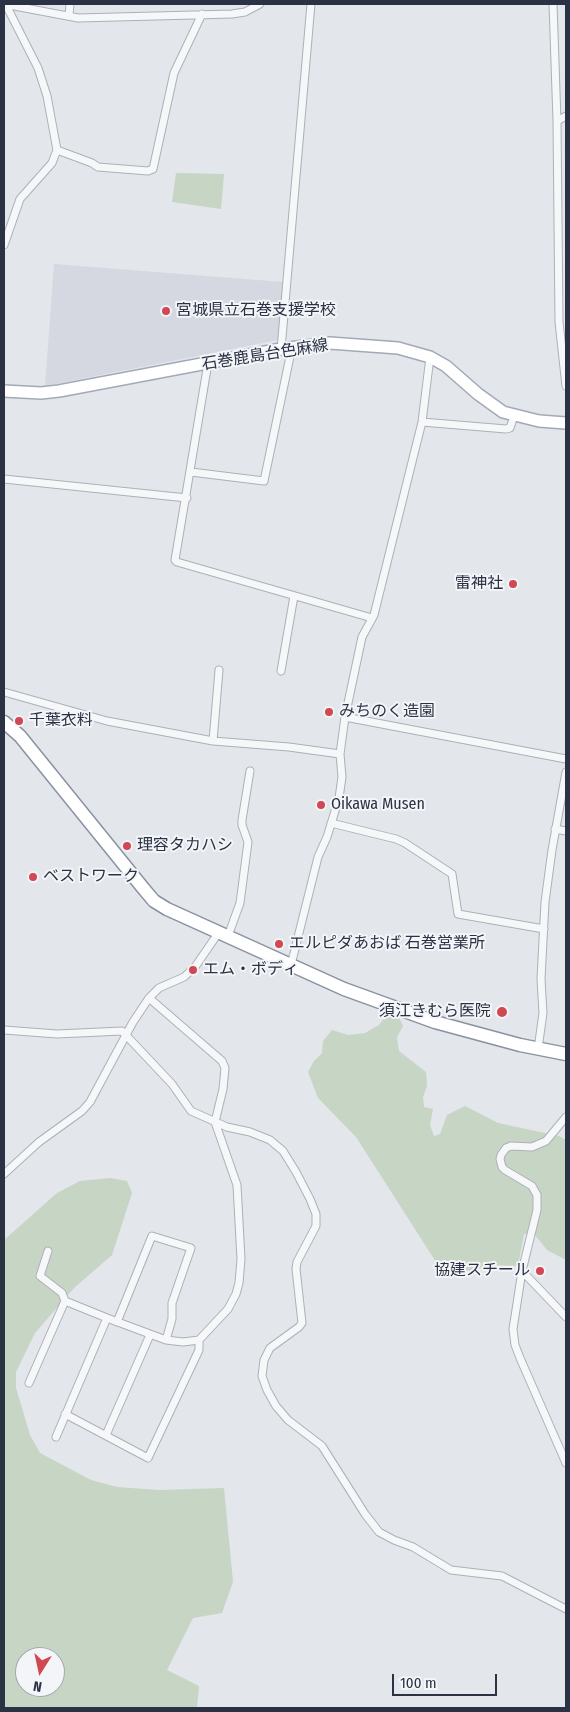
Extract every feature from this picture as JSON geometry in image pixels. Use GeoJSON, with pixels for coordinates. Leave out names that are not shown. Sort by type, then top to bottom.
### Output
{"type":"FeatureCollection","features":[{"type":"Feature","properties":{"kind":"highway"},"geometry":{"type":"LineString","coordinates":[[4,722],[20,736],[142,888],[167,909],[344,989],[435,1022],[538,1049],[566,1054]]}},
{"type":"Feature","properties":{"kind":"main road","name":"石巻鹿島台色麻線"},"geometry":{"type":"LineString","coordinates":[[4,391],[48,393],[280,349],[330,342],[398,348],[430,357],[458,375],[503,412],[539,422],[566,423]]}},
{"type":"Feature","properties":{"kind":"street"},"geometry":{"type":"LineString","coordinates":[[5,4],[78,18],[232,14],[245,12],[260,4]]}},
{"type":"Feature","properties":{"kind":"street"},"geometry":{"type":"LineString","coordinates":[[4,245],[20,199],[52,163],[57,150],[47,96],[38,68],[5,4]]}},
{"type":"Feature","properties":{"kind":"street"},"geometry":{"type":"LineString","coordinates":[[68,16],[70,4]]}},
{"type":"Feature","properties":{"kind":"street"},"geometry":{"type":"LineString","coordinates":[[280,349],[311,4]]}},
{"type":"Feature","properties":{"kind":"street"},"geometry":{"type":"LineString","coordinates":[[553,4],[560,322],[566,386]]}},
{"type":"Feature","properties":{"kind":"street"},"geometry":{"type":"LineString","coordinates":[[57,150],[98,167],[137,171],[153,170],[174,73],[202,14]]}},
{"type":"Feature","properties":{"kind":"street"},"geometry":{"type":"LineString","coordinates":[[557,121],[566,116]]}},
{"type":"Feature","properties":{"kind":"street"},"geometry":{"type":"LineString","coordinates":[[191,472],[264,481],[292,347]]}},
{"type":"Feature","properties":{"kind":"street"},"geometry":{"type":"LineString","coordinates":[[291,965],[318,857],[340,798],[342,777],[340,754],[345,717],[362,638],[372,618],[422,422],[430,357]]}},
{"type":"Feature","properties":{"kind":"street"},"geometry":{"type":"LineString","coordinates":[[208,363],[187,498],[175,557],[177,562],[372,618]]}},
{"type":"Feature","properties":{"kind":"street"},"geometry":{"type":"LineString","coordinates":[[422,422],[506,429],[510,428],[514,416]]}},
{"type":"Feature","properties":{"kind":"street"},"geometry":{"type":"LineString","coordinates":[[4,479],[187,498]]}},
{"type":"Feature","properties":{"kind":"street"},"geometry":{"type":"LineString","coordinates":[[281,671],[294,596]]}},
{"type":"Feature","properties":{"kind":"street"},"geometry":{"type":"LineString","coordinates":[[213,740],[219,670]]}},
{"type":"Feature","properties":{"kind":"street"},"geometry":{"type":"LineString","coordinates":[[4,692],[107,721],[213,740],[340,754]]}},
{"type":"Feature","properties":{"kind":"street"},"geometry":{"type":"LineString","coordinates":[[345,717],[566,759]]}},
{"type":"Feature","properties":{"kind":"street"},"geometry":{"type":"LineString","coordinates":[[4,1174],[39,1142],[82,1111],[90,1102],[149,998],[159,988],[184,977],[224,934],[240,903],[248,842],[242,820],[250,771]]}},
{"type":"Feature","properties":{"kind":"street"},"geometry":{"type":"LineString","coordinates":[[538,1049],[543,1013],[541,979],[545,902],[555,829],[566,772]]}},
{"type":"Feature","properties":{"kind":"street"},"geometry":{"type":"LineString","coordinates":[[330,823],[396,839],[452,874],[458,914],[544,929]]}},
{"type":"Feature","properties":{"kind":"street"},"geometry":{"type":"LineString","coordinates":[[555,829],[566,831]]}},
{"type":"Feature","properties":{"kind":"street"},"geometry":{"type":"LineString","coordinates":[[48,1251],[40,1276],[62,1293],[65,1300],[166,1340],[183,1342],[198,1340],[228,1310],[236,1294],[241,1259],[238,1185],[216,1122],[225,1068],[222,1061],[149,998]]}},
{"type":"Feature","properties":{"kind":"street"},"geometry":{"type":"LineString","coordinates":[[4,1030],[57,1034],[122,1031],[172,1084],[191,1111],[216,1122],[270,1140],[283,1151],[296,1172],[316,1214],[316,1226],[297,1262],[296,1269],[302,1323],[299,1328],[270,1348],[264,1360],[262,1376],[276,1406],[288,1420],[322,1446],[365,1514],[379,1532],[413,1547],[451,1570],[502,1576],[566,1609]]}},
{"type":"Feature","properties":{"kind":"street"},"geometry":{"type":"LineString","coordinates":[[566,1117],[551,1137],[542,1143],[532,1147],[511,1146],[506,1148],[501,1155],[502,1167],[508,1173],[532,1186],[537,1195],[537,1210],[522,1271],[513,1329],[515,1345],[566,1463]]}},
{"type":"Feature","properties":{"kind":"street"},"geometry":{"type":"LineString","coordinates":[[117,1322],[152,1236],[192,1248],[172,1303],[172,1319],[166,1340]]}},
{"type":"Feature","properties":{"kind":"street"},"geometry":{"type":"LineString","coordinates":[[522,1271],[566,1317]]}},
{"type":"Feature","properties":{"kind":"street"},"geometry":{"type":"LineString","coordinates":[[29,1383],[65,1300]]}},
{"type":"Feature","properties":{"kind":"street"},"geometry":{"type":"LineString","coordinates":[[56,1437],[107,1318]]}},
{"type":"Feature","properties":{"kind":"street"},"geometry":{"type":"LineString","coordinates":[[106,1435],[150,1334]]}},
{"type":"Feature","properties":{"kind":"street"},"geometry":{"type":"LineString","coordinates":[[65,1414],[148,1458],[199,1350],[198,1340]]}},
{"type":"Feature","properties":{"kind":"shaded area","name":"宮城県立石巻支援学校"},"geometry":{"type":"Polygon","coordinates":[[[54,264],[283,282],[278,340],[45,386],[54,264]]]}},
{"type":"Feature","properties":{"kind":"green space"},"geometry":{"type":"Polygon","coordinates":[[[176,173],[224,174],[221,209],[172,202],[176,173]]]}},
{"type":"Feature","properties":{"kind":"green space"},"geometry":{"type":"Polygon","coordinates":[[[389,1013],[398,1015],[403,1026],[397,1037],[399,1051],[426,1072],[427,1086],[423,1097],[424,1107],[433,1109],[430,1125],[434,1136],[440,1134],[447,1115],[465,1106],[498,1123],[559,1136],[566,1140],[566,1260],[547,1250],[534,1234],[524,1234],[518,1266],[489,1265],[470,1271],[459,1269],[451,1272],[436,1262],[356,1137],[318,1098],[308,1072],[314,1061],[322,1053],[323,1041],[332,1030],[348,1035],[365,1033],[379,1025],[389,1013]]]}},
{"type":"Feature","properties":{"kind":"green space"},"geometry":{"type":"Polygon","coordinates":[[[110,1178],[127,1181],[132,1193],[112,1255],[74,1288],[35,1333],[16,1372],[16,1388],[30,1435],[40,1453],[91,1480],[117,1487],[159,1490],[224,1488],[233,1582],[222,1613],[193,1618],[167,1670],[199,1686],[197,1708],[4,1708],[4,1240],[57,1193],[80,1181],[110,1178]]]}},
{"type":"Feature","properties":{"kind":"place","name":"宮城県立石巻支援学校"},"geometry":{"type":"Point","coordinates":[166,311]}},
{"type":"Feature","properties":{"kind":"place","name":"雷神社"},"geometry":{"type":"Point","coordinates":[513,584]}},
{"type":"Feature","properties":{"kind":"place","name":"みちのく造園"},"geometry":{"type":"Point","coordinates":[329,712]}},
{"type":"Feature","properties":{"kind":"place","name":"千葉衣料"},"geometry":{"type":"Point","coordinates":[19,721]}},
{"type":"Feature","properties":{"kind":"place","name":"Oikawa Musen"},"geometry":{"type":"Point","coordinates":[321,805]}},
{"type":"Feature","properties":{"kind":"place","name":"理容タカハシ"},"geometry":{"type":"Point","coordinates":[127,846]}},
{"type":"Feature","properties":{"kind":"place","name":"ベストワーク"},"geometry":{"type":"Point","coordinates":[33,877]}},
{"type":"Feature","properties":{"kind":"place","name":"エルピダあおば 石巻営業所"},"geometry":{"type":"Point","coordinates":[279,944]}},
{"type":"Feature","properties":{"kind":"place","name":"エム・ボディ"},"geometry":{"type":"Point","coordinates":[193,970]}},
{"type":"Feature","properties":{"kind":"place","name":"須江きむら医院"},"geometry":{"type":"Point","coordinates":[502,1012]}},
{"type":"Feature","properties":{"kind":"place","name":"協建スチール"},"geometry":{"type":"Point","coordinates":[540,1271]}}]}
